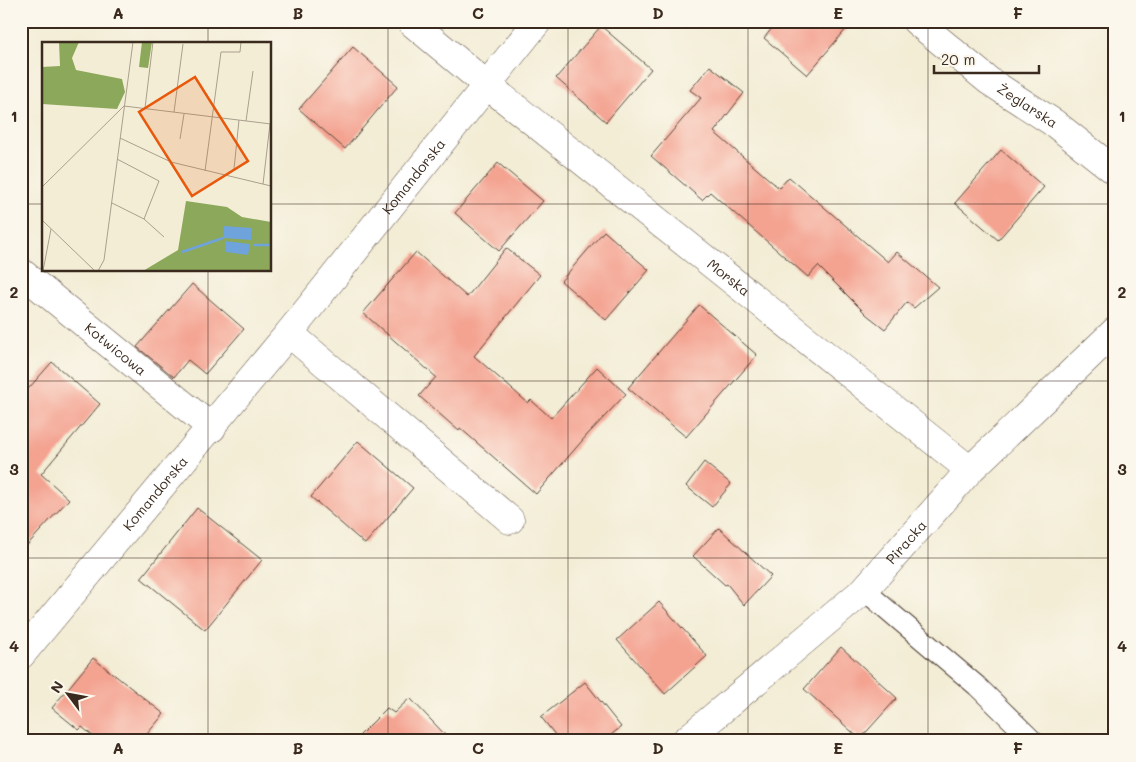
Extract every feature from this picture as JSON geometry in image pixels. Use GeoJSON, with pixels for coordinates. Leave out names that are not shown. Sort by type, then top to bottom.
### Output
{"type":"FeatureCollection","features":[{"type":"Feature","properties":{"kind":"street","name":"Morska"},"geometry":{"type":"LineString","coordinates":[[410,21],[487,85],[970,470]]}},
{"type":"Feature","properties":{"kind":"street","name":"Komandorska"},"geometry":{"type":"LineString","coordinates":[[21,655],[212,428],[538,21]]}},
{"type":"Feature","properties":{"kind":"street","name":"Żeglarska"},"geometry":{"type":"LineString","coordinates":[[916,21],[989,81],[1054,123],[1115,171]]}},
{"type":"Feature","properties":{"kind":"street","name":"Kotwicowa"},"geometry":{"type":"LineString","coordinates":[[21,272],[212,428]]}},
{"type":"Feature","properties":{"kind":"street","name":"Piracka"},"geometry":{"type":"LineString","coordinates":[[686,741],[864,590],[970,470],[1115,330]]}},
{"type":"Feature","properties":{"kind":"street"},"geometry":{"type":"LineString","coordinates":[[289,333],[510,520]]}},
{"type":"Feature","properties":{"kind":"lane"},"geometry":{"type":"LineString","coordinates":[[864,590],[977,686],[1033,741]]}},
{"type":"Feature","properties":{"kind":"building"},"geometry":{"type":"Polygon","coordinates":[[[778,21],[853,21],[807,75],[764,38],[778,21]]]}},
{"type":"Feature","properties":{"kind":"building"},"geometry":{"type":"Polygon","coordinates":[[[601,26],[651,69],[606,122],[556,78],[601,26]]]}},
{"type":"Feature","properties":{"kind":"building"},"geometry":{"type":"Polygon","coordinates":[[[353,47],[398,86],[345,149],[299,109],[353,47]]]}},
{"type":"Feature","properties":{"kind":"building"},"geometry":{"type":"Polygon","coordinates":[[[710,66],[744,93],[714,132],[779,188],[789,177],[888,262],[897,252],[938,287],[914,308],[907,302],[885,329],[867,315],[818,266],[808,277],[710,192],[702,200],[651,156],[701,98],[690,90],[710,66]]]}},
{"type":"Feature","properties":{"kind":"building"},"geometry":{"type":"Polygon","coordinates":[[[1001,150],[1044,187],[998,240],[955,203],[1001,150]]]}},
{"type":"Feature","properties":{"kind":"building"},"geometry":{"type":"Polygon","coordinates":[[[498,163],[543,201],[499,251],[455,213],[498,163]]]}},
{"type":"Feature","properties":{"kind":"building"},"geometry":{"type":"Polygon","coordinates":[[[604,231],[649,270],[606,320],[561,281],[604,231]]]}},
{"type":"Feature","properties":{"kind":"building"},"geometry":{"type":"Polygon","coordinates":[[[506,248],[540,275],[474,356],[528,403],[531,400],[551,418],[597,367],[626,394],[536,494],[460,428],[459,431],[419,396],[436,377],[363,313],[416,252],[467,297],[506,248]]]}},
{"type":"Feature","properties":{"kind":"building"},"geometry":{"type":"Polygon","coordinates":[[[192,284],[244,329],[205,374],[188,360],[174,377],[137,347],[192,284]]]}},
{"type":"Feature","properties":{"kind":"building"},"geometry":{"type":"Polygon","coordinates":[[[699,305],[757,355],[686,437],[628,388],[699,305]]]}},
{"type":"Feature","properties":{"kind":"building"},"geometry":{"type":"Polygon","coordinates":[[[52,362],[100,404],[41,474],[69,499],[21,552],[21,397],[52,362]]]}},
{"type":"Feature","properties":{"kind":"building"},"geometry":{"type":"Polygon","coordinates":[[[358,441],[413,488],[365,544],[311,497],[358,441]]]}},
{"type":"Feature","properties":{"kind":"building"},"geometry":{"type":"Polygon","coordinates":[[[704,462],[731,484],[712,507],[686,486],[704,462]]]}},
{"type":"Feature","properties":{"kind":"building"},"geometry":{"type":"Polygon","coordinates":[[[197,508],[262,560],[205,630],[141,578],[197,508]]]}},
{"type":"Feature","properties":{"kind":"building"},"geometry":{"type":"Polygon","coordinates":[[[719,528],[771,576],[744,605],[727,584],[725,585],[693,556],[719,528]]]}},
{"type":"Feature","properties":{"kind":"building"},"geometry":{"type":"Polygon","coordinates":[[[659,602],[707,656],[665,694],[617,640],[659,602]]]}},
{"type":"Feature","properties":{"kind":"building"},"geometry":{"type":"Polygon","coordinates":[[[841,647],[897,698],[860,739],[804,689],[841,647]]]}},
{"type":"Feature","properties":{"kind":"building"},"geometry":{"type":"Polygon","coordinates":[[[93,658],[164,714],[141,741],[99,741],[82,727],[79,730],[52,708],[93,658]]]}},
{"type":"Feature","properties":{"kind":"building"},"geometry":{"type":"Polygon","coordinates":[[[585,682],[621,727],[603,741],[560,741],[541,717],[585,682]]]}},
{"type":"Feature","properties":{"kind":"building"},"geometry":{"type":"Polygon","coordinates":[[[410,698],[451,741],[354,741],[387,708],[394,713],[410,698]]]}}]}
